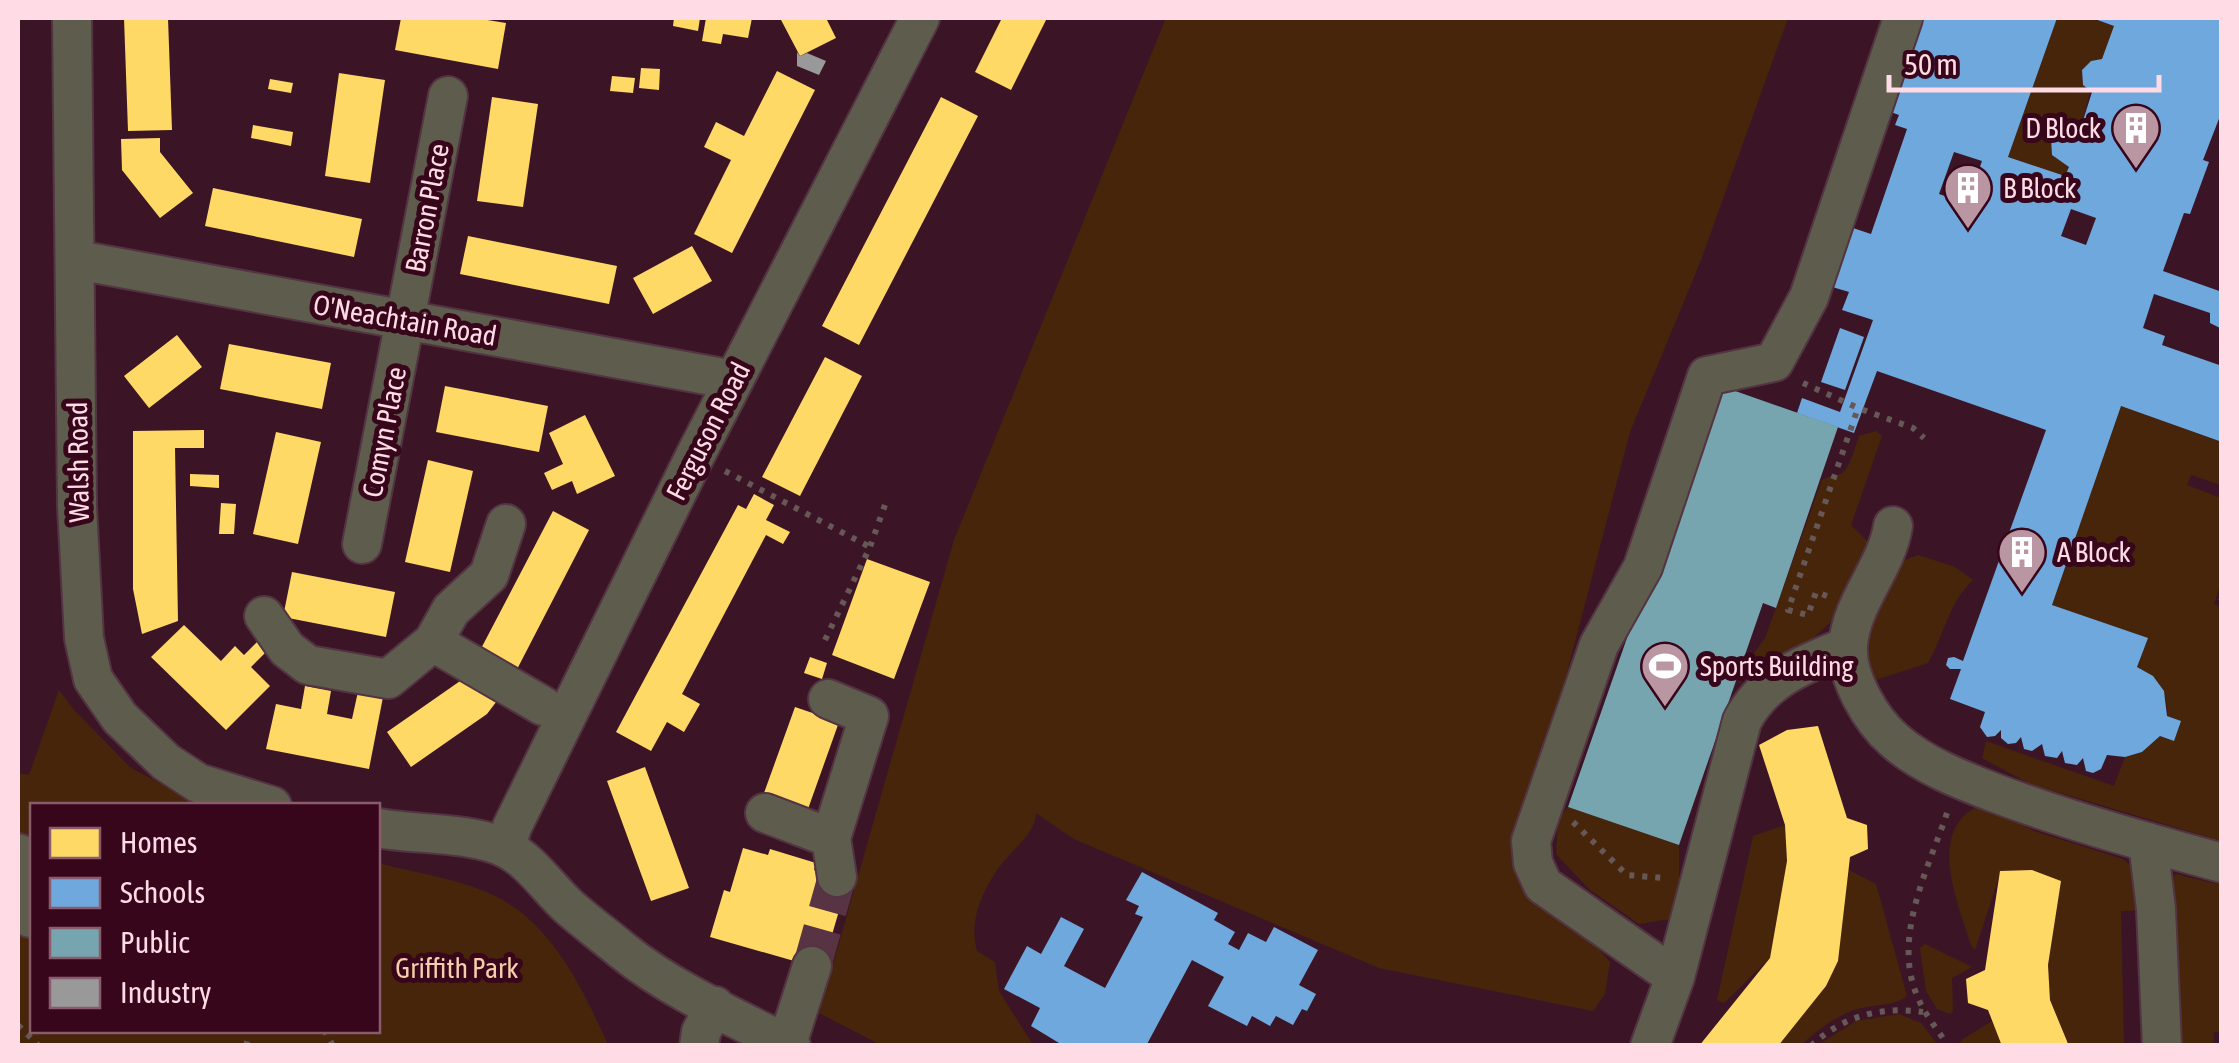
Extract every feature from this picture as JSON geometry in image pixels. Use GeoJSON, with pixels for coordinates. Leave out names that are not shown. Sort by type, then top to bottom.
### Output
{"type":"FeatureCollection","features":[{"type":"Feature","properties":{"kind":"street","name":"Walsh Road"},"geometry":{"type":"LineString","coordinates":[[72,18],[78,506],[84,638],[93,680],[120,718],[166,762],[198,783],[262,803]]}},
{"type":"Feature","properties":{"kind":"street","name":"Ferguson Road"},"geometry":{"type":"LineString","coordinates":[[506,848],[522,807],[695,456],[920,18]]}},
{"type":"Feature","properties":{"kind":"street"},"geometry":{"type":"LineString","coordinates":[[1675,977],[1543,884],[1533,864],[1531,841],[1599,644],[1643,567],[1707,376],[1774,362],[1809,297],[1903,18]]}},
{"type":"Feature","properties":{"kind":"street","name":"Barron Place"},"geometry":{"type":"LineString","coordinates":[[407,320],[448,96]]}},
{"type":"Feature","properties":{"kind":"street","name":"O'Neachtain Road"},"geometry":{"type":"LineString","coordinates":[[77,260],[734,380]]}},
{"type":"Feature","properties":{"kind":"street","name":"Comyn Place"},"geometry":{"type":"LineString","coordinates":[[362,544],[407,320]]}},
{"type":"Feature","properties":{"kind":"street"},"geometry":{"type":"LineString","coordinates":[[264,616],[288,649],[308,665],[388,680],[433,642],[451,610],[490,574],[506,524]]}},
{"type":"Feature","properties":{"kind":"street"},"geometry":{"type":"LineString","coordinates":[[1892,526],[1882,564],[1858,608],[1848,646],[1850,669],[1876,719],[1904,748],[1958,778],[2034,808],[2222,863]]}},
{"type":"Feature","properties":{"kind":"street"},"geometry":{"type":"LineString","coordinates":[[433,642],[543,706]]}},
{"type":"Feature","properties":{"kind":"street"},"geometry":{"type":"LineString","coordinates":[[1650,1046],[1675,977],[1742,721],[1751,703],[1775,680],[1848,646]]}},
{"type":"Feature","properties":{"kind":"street"},"geometry":{"type":"LineString","coordinates":[[828,700],[869,716],[831,838],[837,877]]}},
{"type":"Feature","properties":{"kind":"street"},"geometry":{"type":"LineString","coordinates":[[765,814],[831,838]]}},
{"type":"Feature","properties":{"kind":"street"},"geometry":{"type":"LineString","coordinates":[[380,828],[470,839],[506,848],[537,872],[567,906],[628,955],[692,997],[789,1045],[812,966]]}},
{"type":"Feature","properties":{"kind":"street"},"geometry":{"type":"LineString","coordinates":[[2148,842],[2156,909],[2162,1046]]}},
{"type":"Feature","properties":{"kind":"street"},"geometry":{"type":"LineString","coordinates":[[18,853],[30,918]]}},
{"type":"Feature","properties":{"kind":"street"},"geometry":{"type":"LineString","coordinates":[[699,1046],[701,1032],[715,1006]]}},
{"type":"Feature","properties":{"kind":"path"},"geometry":{"type":"LineString","coordinates":[[1774,362],[1793,378],[1914,428],[1924,438]]}},
{"type":"Feature","properties":{"kind":"path"},"geometry":{"type":"LineString","coordinates":[[1816,592],[1808,615],[1788,610],[1858,408]]}},
{"type":"Feature","properties":{"kind":"path"},"geometry":{"type":"LineString","coordinates":[[695,456],[870,547]]}},
{"type":"Feature","properties":{"kind":"path"},"geometry":{"type":"LineString","coordinates":[[825,640],[870,547],[886,502]]}},
{"type":"Feature","properties":{"kind":"path"},"geometry":{"type":"LineString","coordinates":[[1948,1046],[1914,990],[1909,940],[1913,916],[1958,778]]}},
{"type":"Feature","properties":{"kind":"path"},"geometry":{"type":"LineString","coordinates":[[1547,796],[1628,875],[1700,882]]}},
{"type":"Feature","properties":{"kind":"path"},"geometry":{"type":"LineString","coordinates":[[1811,1046],[1857,1016],[1898,1008],[1925,1012]]}},
{"type":"Feature","properties":{"kind":"path"},"geometry":{"type":"LineString","coordinates":[[18,1025],[40,1046]]}},
{"type":"Feature","properties":{"kind":"green space"},"geometry":{"type":"Polygon","coordinates":[[[1166,18],[1788,18],[1701,260],[1630,432],[1516,855],[1610,962],[1605,994],[1593,1011],[1379,968],[1074,839],[1036,813],[1027,835],[988,885],[974,928],[977,951],[995,962],[999,991],[1033,1045],[881,1045],[819,1013],[954,540],[1166,18]]]}},
{"type":"Feature","properties":{"kind":"green space"},"geometry":{"type":"Polygon","coordinates":[[[2057,18],[2090,18],[2114,26],[2102,59],[2091,61],[2082,70],[2083,85],[2090,91],[2081,127],[2060,127],[2051,139],[2052,155],[2069,167],[2065,176],[2008,157],[2057,18]]]}},
{"type":"Feature","properties":{"kind":"green space"},"geometry":{"type":"Polygon","coordinates":[[[2121,406],[2221,442],[2221,485],[2191,475],[2187,485],[2221,498],[2221,583],[2214,604],[2222,608],[2221,841],[2030,784],[1982,758],[1986,741],[2114,786],[2125,757],[2142,752],[2160,736],[2174,740],[2180,721],[2167,716],[2160,687],[2137,667],[2147,638],[2052,605],[2121,406]]]}},
{"type":"Feature","properties":{"kind":"green space"},"geometry":{"type":"Polygon","coordinates":[[[1876,431],[1882,436],[1851,525],[1867,541],[1870,551],[1858,584],[1833,620],[1809,642],[1767,662],[1738,684],[1765,638],[1822,480],[1842,473],[1859,436],[1876,431]]]}},
{"type":"Feature","properties":{"kind":"green space"},"geometry":{"type":"Polygon","coordinates":[[[1918,555],[1955,567],[1973,580],[1952,609],[1928,663],[1863,684],[1861,624],[1894,564],[1918,555]]]}},
{"type":"Feature","properties":{"kind":"green space","name":"Griffith Park"},"geometry":{"type":"Polygon","coordinates":[[[59,690],[131,768],[198,803],[30,803],[30,1033],[380,1033],[380,863],[469,886],[518,910],[560,955],[608,1045],[18,1045],[18,773],[29,775],[59,690]]]}},
{"type":"Feature","properties":{"kind":"green space"},"geometry":{"type":"Polygon","coordinates":[[[1568,807],[1679,845],[1679,898],[1670,919],[1639,924],[1590,890],[1556,854],[1558,819],[1568,807]]]}},
{"type":"Feature","properties":{"kind":"green space"},"geometry":{"type":"Polygon","coordinates":[[[1975,808],[1992,810],[2034,831],[2123,859],[2134,869],[2147,910],[2121,911],[2124,1045],[2069,1045],[2050,1000],[2048,965],[2061,881],[2032,870],[2001,871],[1975,950],[1971,945],[1954,891],[1949,852],[1952,835],[1975,808]]]}},
{"type":"Feature","properties":{"kind":"green space"},"geometry":{"type":"Polygon","coordinates":[[[1785,825],[1787,861],[1770,958],[1724,1003],[1717,1000],[1753,836],[1785,825]]]}},
{"type":"Feature","properties":{"kind":"green space"},"geometry":{"type":"Polygon","coordinates":[[[1847,869],[1876,884],[1907,996],[1847,1013],[1801,1045],[1778,1046],[1826,986],[1838,961],[1847,869]]]}},
{"type":"Feature","properties":{"kind":"green space"},"geometry":{"type":"Polygon","coordinates":[[[2176,874],[2221,885],[2221,1032],[2214,1032],[2213,1045],[2180,1045],[2171,877],[2176,874]]]}},
{"type":"Feature","properties":{"kind":"green space"},"geometry":{"type":"Polygon","coordinates":[[[1925,944],[1972,967],[1952,978],[1950,1014],[1937,1009],[1926,991],[1920,948],[1925,944]]]}},
{"type":"Feature","properties":{"kind":"green space"},"geometry":{"type":"Polygon","coordinates":[[[1899,1014],[1921,1023],[1938,1045],[1818,1045],[1856,1021],[1899,1014]]]}},
{"type":"Feature","properties":{"kind":"green space"},"geometry":{"type":"Polygon","coordinates":[[[1992,1021],[2002,1045],[1958,1045],[1963,1039],[1992,1021]]]}},
{"type":"Feature","properties":{"kind":"building: Homes"},"geometry":{"type":"Polygon","coordinates":[[[124,18],[168,18],[172,130],[128,131],[124,18]]]}},
{"type":"Feature","properties":{"kind":"building: Homes"},"geometry":{"type":"Polygon","coordinates":[[[401,18],[475,18],[506,23],[498,69],[395,50],[401,18]]]}},
{"type":"Feature","properties":{"kind":"building: Homes"},"geometry":{"type":"Polygon","coordinates":[[[674,18],[700,18],[698,31],[673,26],[674,18]]]}},
{"type":"Feature","properties":{"kind":"building: Homes"},"geometry":{"type":"Polygon","coordinates":[[[706,18],[752,18],[748,38],[723,34],[721,44],[702,41],[706,18]]]}},
{"type":"Feature","properties":{"kind":"building: Homes"},"geometry":{"type":"Polygon","coordinates":[[[780,18],[826,18],[836,38],[800,56],[780,18]]]}},
{"type":"Feature","properties":{"kind":"building: Homes"},"geometry":{"type":"Polygon","coordinates":[[[1002,18],[1047,18],[1011,90],[975,72],[1002,18]]]}},
{"type":"Feature","properties":{"kind":"building: Homes"},"geometry":{"type":"Polygon","coordinates":[[[641,68],[660,69],[659,90],[639,88],[641,68]]]}},
{"type":"Feature","properties":{"kind":"building: Homes"},"geometry":{"type":"Polygon","coordinates":[[[777,71],[815,90],[732,253],[694,234],[731,160],[704,147],[716,122],[744,136],[777,71]]]}},
{"type":"Feature","properties":{"kind":"building: Homes"},"geometry":{"type":"Polygon","coordinates":[[[339,73],[385,80],[370,183],[325,176],[339,73]]]}},
{"type":"Feature","properties":{"kind":"building: Homes"},"geometry":{"type":"Polygon","coordinates":[[[612,76],[635,78],[633,93],[610,91],[612,76]]]}},
{"type":"Feature","properties":{"kind":"building: Homes"},"geometry":{"type":"Polygon","coordinates":[[[270,79],[293,83],[291,93],[268,89],[270,79]]]}},
{"type":"Feature","properties":{"kind":"building: Homes"},"geometry":{"type":"Polygon","coordinates":[[[492,97],[538,104],[523,207],[477,201],[492,97]]]}},
{"type":"Feature","properties":{"kind":"building: Homes"},"geometry":{"type":"Polygon","coordinates":[[[941,97],[978,116],[859,345],[822,326],[941,97]]]}},
{"type":"Feature","properties":{"kind":"building: Homes"},"geometry":{"type":"Polygon","coordinates":[[[253,125],[293,132],[291,146],[251,138],[253,125]]]}},
{"type":"Feature","properties":{"kind":"building: Homes"},"geometry":{"type":"Polygon","coordinates":[[[160,138],[160,152],[193,193],[160,218],[122,170],[121,139],[160,138]]]}},
{"type":"Feature","properties":{"kind":"building: Homes"},"geometry":{"type":"Polygon","coordinates":[[[213,188],[362,219],[354,257],[205,226],[213,188]]]}},
{"type":"Feature","properties":{"kind":"building: Homes"},"geometry":{"type":"Polygon","coordinates":[[[468,236],[617,266],[609,304],[460,274],[468,236]]]}},
{"type":"Feature","properties":{"kind":"building: Homes"},"geometry":{"type":"Polygon","coordinates":[[[692,246],[712,281],[653,314],[633,278],[692,246]]]}},
{"type":"Feature","properties":{"kind":"building: Homes"},"geometry":{"type":"Polygon","coordinates":[[[177,335],[202,367],[149,408],[124,376],[177,335]]]}},
{"type":"Feature","properties":{"kind":"building: Homes"},"geometry":{"type":"Polygon","coordinates":[[[229,344],[331,363],[322,409],[220,389],[229,344]]]}},
{"type":"Feature","properties":{"kind":"building: Homes"},"geometry":{"type":"Polygon","coordinates":[[[825,357],[862,376],[800,496],[762,477],[825,357]]]}},
{"type":"Feature","properties":{"kind":"building: Homes"},"geometry":{"type":"Polygon","coordinates":[[[445,386],[548,406],[539,452],[436,432],[445,386]]]}},
{"type":"Feature","properties":{"kind":"building: Homes"},"geometry":{"type":"Polygon","coordinates":[[[585,415],[615,476],[577,494],[572,481],[552,490],[544,473],[563,464],[549,433],[585,415]]]}},
{"type":"Feature","properties":{"kind":"building: Homes"},"geometry":{"type":"Polygon","coordinates":[[[204,430],[204,448],[175,448],[178,621],[142,634],[133,589],[133,431],[204,430]]]}},
{"type":"Feature","properties":{"kind":"building: Homes"},"geometry":{"type":"Polygon","coordinates":[[[276,432],[321,442],[298,544],[253,534],[276,432]]]}},
{"type":"Feature","properties":{"kind":"building: Homes"},"geometry":{"type":"Polygon","coordinates":[[[428,460],[473,471],[450,572],[405,562],[428,460]]]}},
{"type":"Feature","properties":{"kind":"building: Homes"},"geometry":{"type":"Polygon","coordinates":[[[190,474],[219,475],[219,488],[190,486],[190,474]]]}},
{"type":"Feature","properties":{"kind":"building: Homes"},"geometry":{"type":"Polygon","coordinates":[[[754,494],[774,505],[766,520],[790,532],[783,544],[766,535],[682,694],[700,704],[684,732],[667,722],[651,751],[616,732],[738,505],[746,509],[754,494]]]}},
{"type":"Feature","properties":{"kind":"building: Homes"},"geometry":{"type":"Polygon","coordinates":[[[221,503],[236,504],[234,534],[219,534],[221,503]]]}},
{"type":"Feature","properties":{"kind":"building: Homes"},"geometry":{"type":"Polygon","coordinates":[[[553,511],[589,530],[512,679],[475,660],[553,511]]]}},
{"type":"Feature","properties":{"kind":"building: Homes"},"geometry":{"type":"Polygon","coordinates":[[[867,559],[930,582],[894,679],[832,655],[867,559]]]}},
{"type":"Feature","properties":{"kind":"building: Homes"},"geometry":{"type":"Polygon","coordinates":[[[292,572],[395,592],[386,637],[283,617],[292,572]]]}},
{"type":"Feature","properties":{"kind":"building: Homes"},"geometry":{"type":"Polygon","coordinates":[[[184,625],[221,661],[235,646],[244,655],[264,635],[273,645],[251,667],[270,686],[226,730],[151,657],[184,625]]]}},
{"type":"Feature","properties":{"kind":"building: Homes"},"geometry":{"type":"Polygon","coordinates":[[[810,657],[827,663],[822,679],[804,673],[810,657]]]}},
{"type":"Feature","properties":{"kind":"building: Homes"},"geometry":{"type":"Polygon","coordinates":[[[463,679],[506,689],[487,714],[411,767],[387,732],[463,679]]]}},
{"type":"Feature","properties":{"kind":"building: Homes"},"geometry":{"type":"Polygon","coordinates":[[[305,686],[331,691],[327,714],[352,719],[359,687],[384,692],[369,769],[266,749],[276,704],[301,709],[305,686]]]}},
{"type":"Feature","properties":{"kind":"building: Homes"},"geometry":{"type":"Polygon","coordinates":[[[795,707],[839,722],[808,809],[764,793],[795,707]]]}},
{"type":"Feature","properties":{"kind":"building: Homes"},"geometry":{"type":"Polygon","coordinates":[[[1818,726],[1847,818],[1867,825],[1868,849],[1850,857],[1838,961],[1826,986],[1778,1046],[1699,1046],[1770,958],[1787,861],[1785,825],[1759,745],[1787,730],[1818,726]]]}},
{"type":"Feature","properties":{"kind":"building: Homes"},"geometry":{"type":"Polygon","coordinates":[[[645,767],[689,888],[651,901],[607,781],[645,767]]]}},
{"type":"Feature","properties":{"kind":"building: Homes"},"geometry":{"type":"Polygon","coordinates":[[[743,848],[768,855],[770,849],[816,863],[814,870],[848,880],[822,969],[710,937],[724,890],[730,892],[743,848]]]}},
{"type":"Feature","properties":{"kind":"building: Homes"},"geometry":{"type":"Polygon","coordinates":[[[2032,870],[2061,881],[2048,965],[2050,1000],[2069,1046],[2002,1046],[1988,1010],[1968,1003],[1966,979],[1985,970],[2000,871],[2032,870]]]}},
{"type":"Feature","properties":{"kind":"building: Schools"},"geometry":{"type":"Polygon","coordinates":[[[1917,18],[2057,18],[2008,157],[2065,176],[2069,167],[2052,155],[2051,139],[2060,127],[2081,127],[2092,92],[2083,85],[2082,70],[2091,61],[2102,59],[2114,26],[2092,18],[2222,18],[2222,111],[2203,160],[2209,162],[2190,214],[2184,213],[2163,271],[2222,292],[2222,329],[2210,323],[2210,313],[2154,294],[2143,328],[2165,336],[2162,345],[2222,366],[2222,442],[2121,406],[2052,605],[2148,638],[2137,667],[2153,676],[2164,691],[2167,716],[2181,721],[2174,741],[2160,736],[2142,752],[2125,757],[2107,755],[2101,769],[2093,773],[2086,771],[2083,758],[2077,765],[2065,763],[2062,751],[2057,758],[2045,756],[2042,744],[2032,751],[2024,749],[2021,737],[2008,744],[2001,738],[2001,730],[1987,737],[1980,727],[1985,712],[1950,699],[1961,669],[1950,669],[1946,665],[1948,658],[1963,661],[2046,430],[1877,371],[1854,433],[1797,413],[1802,398],[1840,412],[1873,320],[1842,310],[1849,292],[1829,286],[1850,227],[1871,234],[1907,129],[1895,125],[1899,115],[1885,110],[1917,18]],[[1954,152],[1939,194],[1967,204],[1982,161],[1954,152]],[[2071,209],[2061,236],[2086,245],[2096,218],[2071,209]]]}},
{"type":"Feature","properties":{"kind":"building: Schools"},"geometry":{"type":"Polygon","coordinates":[[[1840,328],[1864,337],[1845,390],[1821,382],[1840,328]]]}},
{"type":"Feature","properties":{"kind":"building: Schools"},"geometry":{"type":"Polygon","coordinates":[[[1142,872],[1218,913],[1214,920],[1235,932],[1228,944],[1239,950],[1248,933],[1266,942],[1274,927],[1318,950],[1299,985],[1316,994],[1307,1011],[1302,1009],[1293,1025],[1276,1016],[1270,1026],[1252,1016],[1247,1026],[1208,1006],[1224,977],[1192,960],[1146,1046],[1064,1046],[1031,1026],[1040,1008],[1004,989],[1027,946],[1041,954],[1061,917],[1084,929],[1064,966],[1105,988],[1143,917],[1135,914],[1139,906],[1126,900],[1142,872]]]}},
{"type":"Feature","properties":{"kind":"building: Public","name":"Sports Building"},"geometry":{"type":"Polygon","coordinates":[[[1721,386],[1838,427],[1776,608],[1763,603],[1679,845],[1568,807],[1650,572],[1721,386]]]}},
{"type":"Feature","properties":{"kind":"building: Industry"},"geometry":{"type":"Polygon","coordinates":[[[797,52],[826,61],[819,75],[797,66],[797,52]]]}},
{"type":"Feature","properties":{"kind":"tunnel"},"geometry":{"type":"LineString","coordinates":[[812,966],[837,877]]}},
{"type":"Feature","properties":{"kind":"place","name":"D Block"},"geometry":{"type":"Point","coordinates":[2136,170]}},
{"type":"Feature","properties":{"kind":"place","name":"B Block"},"geometry":{"type":"Point","coordinates":[1968,230]}},
{"type":"Feature","properties":{"kind":"place","name":"A Block"},"geometry":{"type":"Point","coordinates":[2022,594]}},
{"type":"Feature","properties":{"kind":"place","name":"Sports Building"},"geometry":{"type":"Point","coordinates":[1665,708]}}]}
